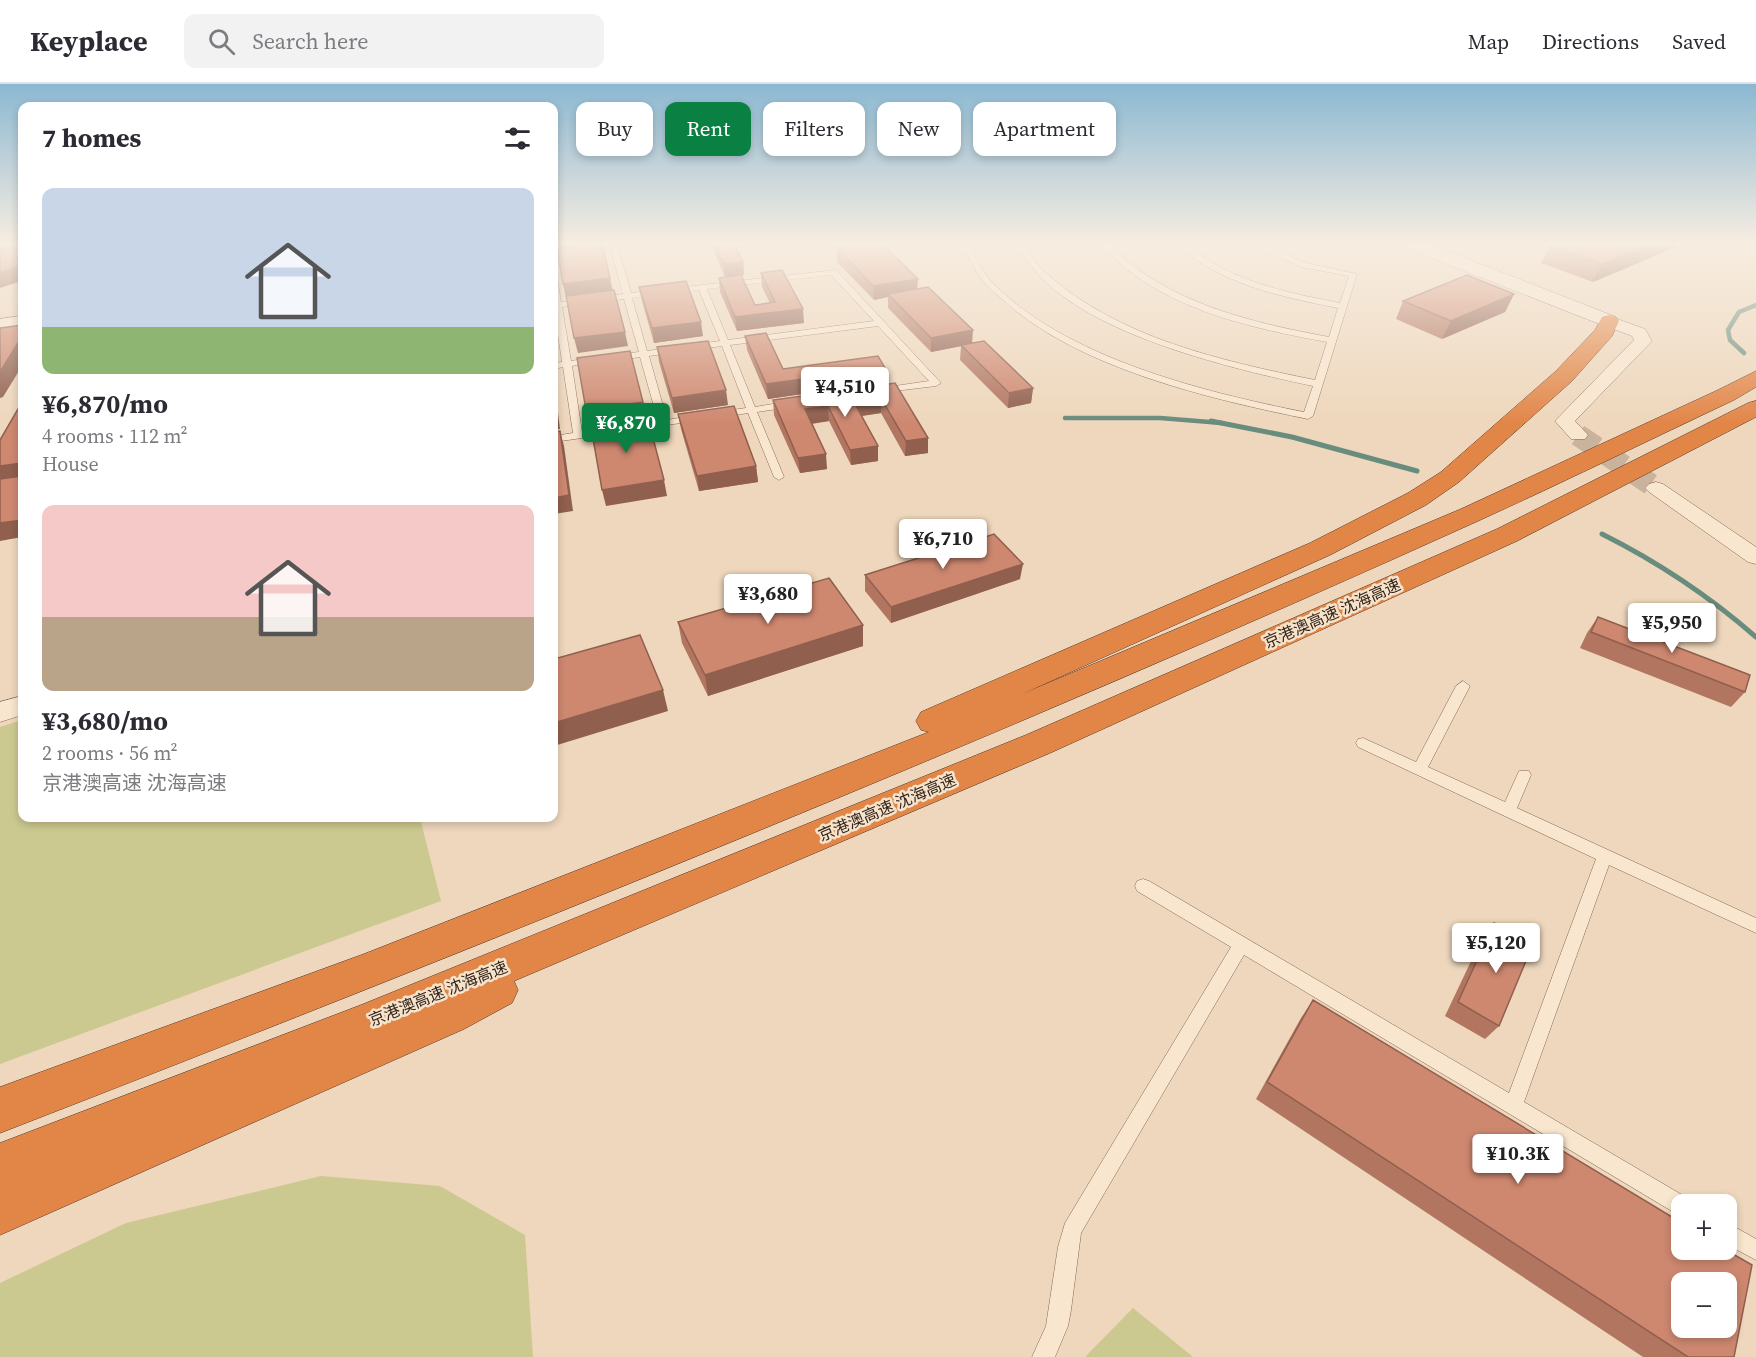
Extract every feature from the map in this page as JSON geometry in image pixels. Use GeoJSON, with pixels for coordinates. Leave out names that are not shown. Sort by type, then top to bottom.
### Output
{"type":"FeatureCollection","features":[{"type":"Feature","properties":{"kind":"highway"},"geometry":{"type":"LineString","coordinates":[[374,969],[1320,549],[1417,499],[1450,477],[1564,376],[1605,332],[1609,321]]}},
{"type":"Feature","properties":{"kind":"highway"},"geometry":{"type":"LineString","coordinates":[[0,1110],[374,969],[1005,715],[1470,515],[1726,395],[1756,378]]}},
{"type":"Feature","properties":{"kind":"highway","name":"京港澳高速 沈海高速"},"geometry":{"type":"LineString","coordinates":[[0,1166],[371,1021],[1038,744],[1496,540],[1756,408]]}},
{"type":"Feature","properties":{"kind":"highway"},"geometry":{"type":"LineString","coordinates":[[0,1211],[449,1015],[675,895]]}},
{"type":"Feature","properties":{"kind":"street"},"geometry":{"type":"LineString","coordinates":[[1564,303],[1640,333],[1643,341],[1565,421],[1578,435]]}},
{"type":"Feature","properties":{"kind":"street"},"geometry":{"type":"LineString","coordinates":[[1583,303],[1605,312],[1611,317],[1609,321]]}},
{"type":"Feature","properties":{"kind":"street"},"geometry":{"type":"LineString","coordinates":[[0,318],[18,316]]}},
{"type":"Feature","properties":{"kind":"street"},"geometry":{"type":"LineString","coordinates":[[0,325],[18,323]]}},
{"type":"Feature","properties":{"kind":"street"},"geometry":{"type":"LineString","coordinates":[[1656,488],[1756,557]]}},
{"type":"Feature","properties":{"kind":"street"},"geometry":{"type":"LineString","coordinates":[[0,712],[18,707]]}},
{"type":"Feature","properties":{"kind":"lane"},"geometry":{"type":"LineString","coordinates":[[630,303],[663,423]]}},
{"type":"Feature","properties":{"kind":"lane"},"geometry":{"type":"LineString","coordinates":[[708,303],[779,477]]}},
{"type":"Feature","properties":{"kind":"lane"},"geometry":{"type":"LineString","coordinates":[[862,303],[936,383],[867,393]]}},
{"type":"Feature","properties":{"kind":"lane"},"geometry":{"type":"LineString","coordinates":[[1011,303],[1068,340],[1117,362],[1206,393],[1308,416],[1343,306],[1331,303]]}},
{"type":"Feature","properties":{"kind":"lane"},"geometry":{"type":"LineString","coordinates":[[1083,303],[1119,323],[1204,356],[1319,384]]}},
{"type":"Feature","properties":{"kind":"lane"},"geometry":{"type":"LineString","coordinates":[[1199,303],[1265,326],[1332,340]]}},
{"type":"Feature","properties":{"kind":"lane"},"geometry":{"type":"LineString","coordinates":[[558,321],[578,435]]}},
{"type":"Feature","properties":{"kind":"lane"},"geometry":{"type":"LineString","coordinates":[[558,365],[880,323]]}},
{"type":"Feature","properties":{"kind":"lane"},"geometry":{"type":"LineString","coordinates":[[558,438],[798,404]]}},
{"type":"Feature","properties":{"kind":"lane"},"geometry":{"type":"LineString","coordinates":[[1419,770],[1463,686]]}},
{"type":"Feature","properties":{"kind":"lane"},"geometry":{"type":"LineString","coordinates":[[1363,743],[1756,926]]}},
{"type":"Feature","properties":{"kind":"lane"},"geometry":{"type":"LineString","coordinates":[[1508,811],[1524,775]]}},
{"type":"Feature","properties":{"kind":"lane"},"geometry":{"type":"LineString","coordinates":[[1513,1106],[1605,856]]}},
{"type":"Feature","properties":{"kind":"lane"},"geometry":{"type":"LineString","coordinates":[[1143,886],[1671,1199]]}},
{"type":"Feature","properties":{"kind":"lane"},"geometry":{"type":"LineString","coordinates":[[1043,1357],[1054,1339],[1062,1311],[1066,1251],[1072,1230],[1241,945]]}},
{"type":"Feature","properties":{"kind":"lane"},"geometry":{"type":"LineString","coordinates":[[1737,1239],[1756,1250]]}},
{"type":"Feature","properties":{"kind":"shaded area"},"geometry":{"type":"Polygon","coordinates":[[[18,721],[18,822],[421,822],[441,901],[0,1064],[0,727],[18,721]]]}},
{"type":"Feature","properties":{"kind":"shaded area"},"geometry":{"type":"Polygon","coordinates":[[[321,1176],[440,1186],[525,1235],[533,1357],[0,1357],[0,1283],[126,1223],[321,1176]]]}},
{"type":"Feature","properties":{"kind":"shaded area"},"geometry":{"type":"Polygon","coordinates":[[[1133,1308],[1193,1357],[1085,1357],[1133,1308]]]}},
{"type":"Feature","properties":{"kind":"building"},"geometry":{"type":"Polygon","coordinates":[[[567,303],[618,303],[625,332],[574,338],[567,303]]]}},
{"type":"Feature","properties":{"kind":"building"},"geometry":{"type":"Polygon","coordinates":[[[644,303],[694,303],[701,322],[652,328],[644,303]]]}},
{"type":"Feature","properties":{"kind":"building"},"geometry":{"type":"Polygon","coordinates":[[[729,303],[800,303],[803,309],[735,317],[729,303]]]}},
{"type":"Feature","properties":{"kind":"building"},"geometry":{"type":"Polygon","coordinates":[[[897,303],[945,303],[973,330],[931,338],[897,303]]]}},
{"type":"Feature","properties":{"kind":"building"},"geometry":{"type":"Polygon","coordinates":[[[1409,303],[1492,303],[1451,321],[1409,303]]]}},
{"type":"Feature","properties":{"kind":"building"},"geometry":{"type":"Polygon","coordinates":[[[18,326],[18,343],[0,372],[0,328],[18,326]]]}},
{"type":"Feature","properties":{"kind":"building"},"geometry":{"type":"Polygon","coordinates":[[[766,333],[783,369],[878,356],[885,368],[766,384],[745,336],[766,333]]]}},
{"type":"Feature","properties":{"kind":"building"},"geometry":{"type":"Polygon","coordinates":[[[708,341],[726,390],[672,398],[657,347],[708,341]]]}},
{"type":"Feature","properties":{"kind":"building"},"geometry":{"type":"Polygon","coordinates":[[[984,341],[1033,388],[1009,393],[961,345],[984,341]]]}},
{"type":"Feature","properties":{"kind":"building"},"geometry":{"type":"Polygon","coordinates":[[[630,351],[643,402],[586,410],[577,358],[630,351]]]}},
{"type":"Feature","properties":{"kind":"building"},"geometry":{"type":"Polygon","coordinates":[[[895,383],[928,438],[906,441],[881,398],[854,402],[878,446],[850,450],[828,406],[805,409],[826,454],[798,458],[773,400],[895,383]]]}},
{"type":"Feature","properties":{"kind":"building"},"geometry":{"type":"Polygon","coordinates":[[[734,406],[756,466],[697,476],[678,414],[734,406]]]}},
{"type":"Feature","properties":{"kind":"building"},"geometry":{"type":"Polygon","coordinates":[[[18,409],[18,464],[0,466],[0,440],[18,409]]]}},
{"type":"Feature","properties":{"kind":"building"},"geometry":{"type":"Polygon","coordinates":[[[648,419],[664,480],[602,490],[591,427],[648,419]]]}},
{"type":"Feature","properties":{"kind":"building"},"geometry":{"type":"Polygon","coordinates":[[[558,431],[560,431],[569,495],[558,497],[558,431]]]}},
{"type":"Feature","properties":{"kind":"building"},"geometry":{"type":"Polygon","coordinates":[[[18,477],[18,521],[0,523],[0,479],[18,477]]]}},
{"type":"Feature","properties":{"kind":"building"},"geometry":{"type":"Polygon","coordinates":[[[994,534],[1023,564],[891,607],[865,575],[994,534]]]}},
{"type":"Feature","properties":{"kind":"building"},"geometry":{"type":"Polygon","coordinates":[[[829,578],[863,625],[705,675],[678,622],[829,578]]]}},
{"type":"Feature","properties":{"kind":"building"},"geometry":{"type":"Polygon","coordinates":[[[1598,617],[1750,675],[1745,692],[1591,632],[1598,617]]]}},
{"type":"Feature","properties":{"kind":"building"},"geometry":{"type":"Polygon","coordinates":[[[640,635],[663,690],[558,722],[558,658],[640,635]]]}},
{"type":"Feature","properties":{"kind":"building"},"geometry":{"type":"Polygon","coordinates":[[[1494,923],[1533,944],[1499,1026],[1458,1002],[1494,923]]]}},
{"type":"Feature","properties":{"kind":"building"},"geometry":{"type":"Polygon","coordinates":[[[1313,1000],[1671,1216],[1671,1260],[1737,1260],[1737,1256],[1752,1265],[1734,1357],[1688,1357],[1267,1082],[1313,1000]]]}},
{"type":"Feature","properties":{"kind":"waterway"},"geometry":{"type":"LineString","coordinates":[[1744,353],[1730,340],[1728,330],[1739,312],[1756,305]]}},
{"type":"Feature","properties":{"kind":"waterway"},"geometry":{"type":"LineString","coordinates":[[1065,418],[1160,418],[1221,423]]}},
{"type":"Feature","properties":{"kind":"waterway"},"geometry":{"type":"LineString","coordinates":[[1211,421],[1221,423]]}},
{"type":"Feature","properties":{"kind":"waterway"},"geometry":{"type":"LineString","coordinates":[[1221,423],[1292,437],[1417,471]]}},
{"type":"Feature","properties":{"kind":"waterway"},"geometry":{"type":"LineString","coordinates":[[1602,534],[1682,581],[1756,637]]}},
{"type":"Feature","properties":{"kind":"tunnel"},"geometry":{"type":"LineString","coordinates":[[1578,435],[1656,488]]}}]}
